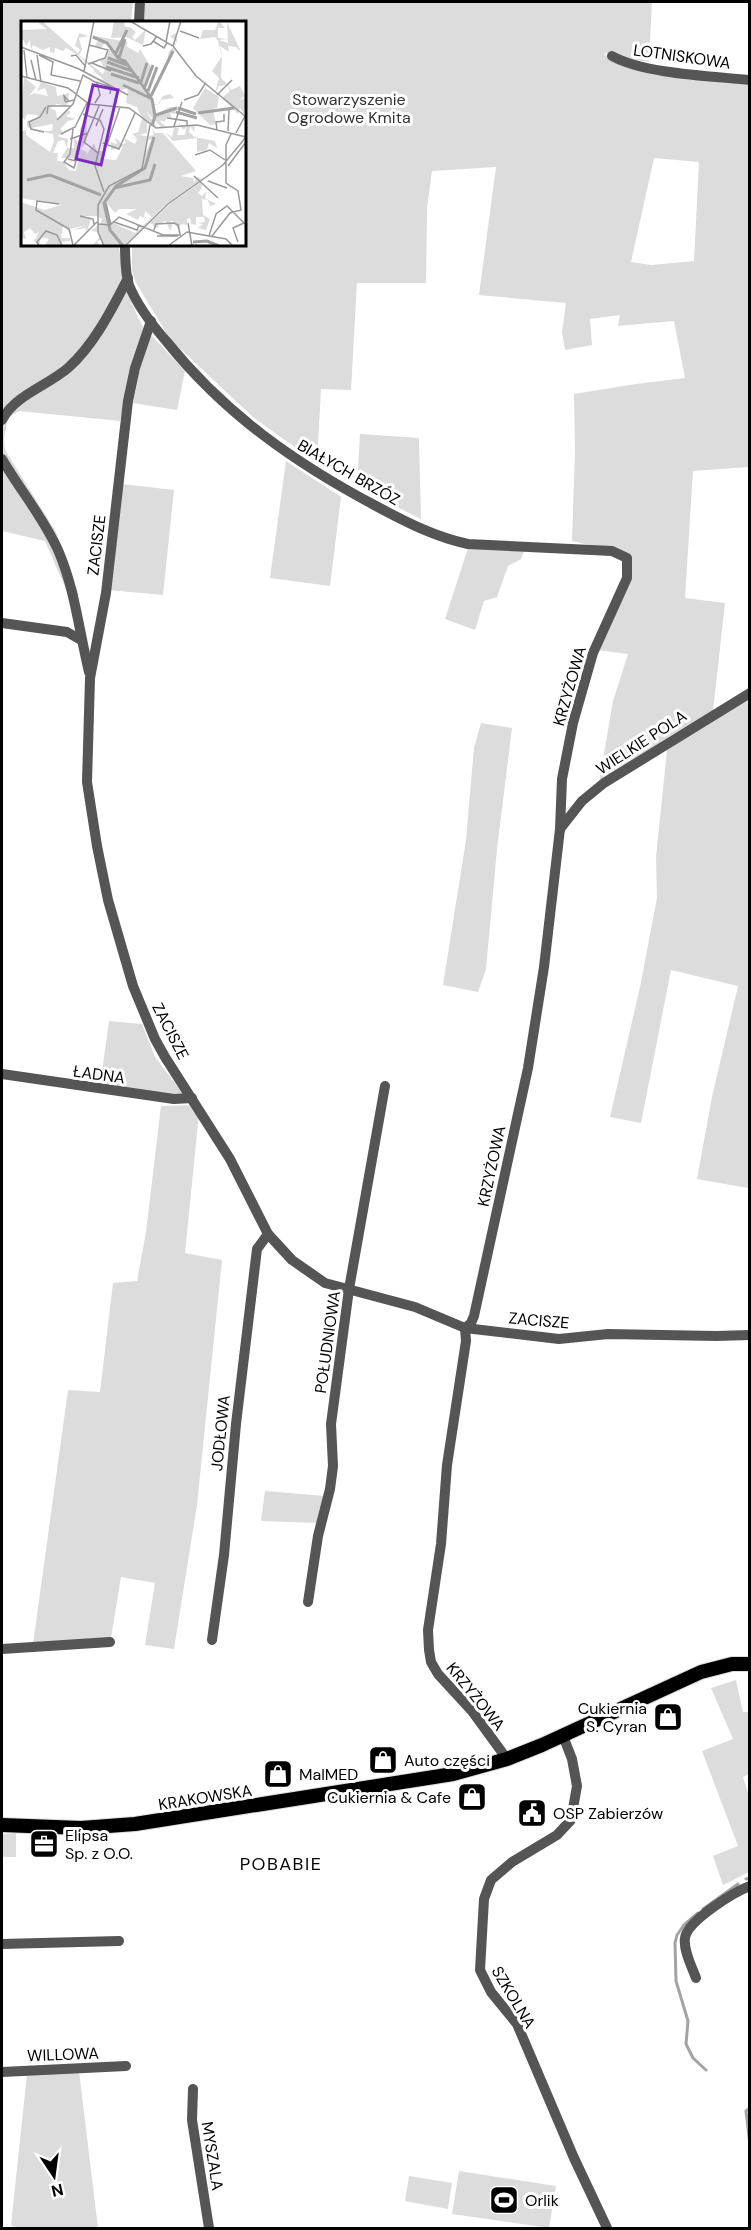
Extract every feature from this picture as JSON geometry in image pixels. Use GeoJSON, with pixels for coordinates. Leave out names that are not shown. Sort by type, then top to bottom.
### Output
{"type":"FeatureCollection","features":[{"type":"Feature","properties":{"kind":"main road","name":"KRAKOWSKA"},"geometry":{"type":"LineString","coordinates":[[2,1825],[89,1828],[135,1824],[453,1774],[507,1759],[563,1736],[701,1672],[732,1664],[750,1664]]}},
{"type":"Feature","properties":{"kind":"street"},"geometry":{"type":"LineString","coordinates":[[139,21],[140,2]]}},
{"type":"Feature","properties":{"kind":"street","name":"LOTNISKOWA"},"geometry":{"type":"LineString","coordinates":[[612,56],[625,63],[686,74],[750,80]]}},
{"type":"Feature","properties":{"kind":"street","name":"BIAŁYCH BRZÓZ"},"geometry":{"type":"LineString","coordinates":[[125,246],[128,278],[139,302],[188,368],[244,421],[285,453],[327,480],[423,531],[468,544],[612,551],[627,558]]}},
{"type":"Feature","properties":{"kind":"street"},"geometry":{"type":"LineString","coordinates":[[2,420],[14,404],[66,369],[81,354],[113,307],[128,278]]}},
{"type":"Feature","properties":{"kind":"street","name":"ZACISZE"},"geometry":{"type":"LineString","coordinates":[[151,321],[135,368],[128,401],[106,593],[90,678],[87,782],[108,900],[134,986],[155,1039],[230,1159],[268,1234],[292,1260],[324,1283],[415,1307],[465,1328],[560,1339],[608,1334],[750,1335]]}},
{"type":"Feature","properties":{"kind":"street"},"geometry":{"type":"LineString","coordinates":[[2,459],[40,517],[57,549],[73,592],[90,678]]}},
{"type":"Feature","properties":{"kind":"street","name":"KRZYŻOWA"},"geometry":{"type":"LineString","coordinates":[[507,1759],[472,1712],[433,1666],[428,1630],[441,1544],[447,1465],[466,1341],[465,1328],[474,1316],[528,1068],[544,967],[560,830],[562,779],[582,686],[593,653],[627,578],[627,558]]}},
{"type":"Feature","properties":{"kind":"street"},"geometry":{"type":"LineString","coordinates":[[2,622],[67,632],[81,640]]}},
{"type":"Feature","properties":{"kind":"street","name":"WIELKIE POLA"},"geometry":{"type":"LineString","coordinates":[[560,830],[582,801],[604,783],[750,693]]}},
{"type":"Feature","properties":{"kind":"street","name":"ŁADNA"},"geometry":{"type":"LineString","coordinates":[[2,1074],[174,1099],[192,1098]]}},
{"type":"Feature","properties":{"kind":"street","name":"POŁUDNIOWA"},"geometry":{"type":"LineString","coordinates":[[308,1602],[318,1536],[330,1490],[333,1466],[331,1424],[349,1289],[385,1086]]}},
{"type":"Feature","properties":{"kind":"street","name":"JODŁOWA"},"geometry":{"type":"LineString","coordinates":[[212,1640],[224,1555],[236,1424],[257,1249],[268,1234]]}},
{"type":"Feature","properties":{"kind":"street"},"geometry":{"type":"LineString","coordinates":[[2,1649],[110,1642]]}},
{"type":"Feature","properties":{"kind":"street","name":"SZKOLNA"},"geometry":{"type":"LineString","coordinates":[[563,1736],[572,1759],[577,1785],[572,1820],[557,1835],[512,1862],[491,1880],[484,1899],[480,1970],[491,1992],[517,2024],[607,2229]]}},
{"type":"Feature","properties":{"kind":"street"},"geometry":{"type":"LineString","coordinates":[[696,1978],[684,1938],[688,1930],[722,1901],[750,1886]]}},
{"type":"Feature","properties":{"kind":"street"},"geometry":{"type":"LineString","coordinates":[[2,1944],[119,1941]]}},
{"type":"Feature","properties":{"kind":"street","name":"WILLOWA"},"geometry":{"type":"LineString","coordinates":[[2,2072],[126,2066]]}},
{"type":"Feature","properties":{"kind":"street","name":"MYSZALA"},"geometry":{"type":"LineString","coordinates":[[193,2089],[192,2120],[209,2229]]}},
{"type":"Feature","properties":{"kind":"green space"},"geometry":{"type":"Polygon","coordinates":[[[2,2],[133,2],[131,21],[21,21],[21,246],[119,246],[127,289],[145,330],[131,374],[120,421],[19,411],[8,418],[4,438],[5,450],[56,532],[79,595],[69,596],[45,541],[2,531],[2,2]]]}},
{"type":"Feature","properties":{"kind":"green space","name":"Stowarzyszenie Ogrodowe Kmita"},"geometry":{"type":"Polygon","coordinates":[[[145,2],[652,2],[649,62],[623,58],[614,51],[604,54],[613,62],[749,84],[749,467],[693,471],[685,598],[725,603],[713,711],[673,734],[599,783],[613,701],[628,654],[597,650],[632,570],[632,555],[572,541],[574,394],[685,378],[674,321],[618,326],[620,315],[590,319],[592,345],[565,350],[562,332],[566,303],[479,295],[496,167],[432,171],[427,208],[426,283],[357,283],[351,390],[321,389],[317,463],[254,418],[170,339],[135,281],[132,270],[132,246],[246,246],[246,21],[144,21],[145,2]],[[654,158],[631,262],[651,265],[694,261],[699,162],[654,158]]]}},
{"type":"Feature","properties":{"kind":"green space"},"geometry":{"type":"Polygon","coordinates":[[[152,336],[185,371],[177,410],[133,403],[145,344],[152,336]]]}},
{"type":"Feature","properties":{"kind":"green space"},"geometry":{"type":"Polygon","coordinates":[[[360,434],[419,438],[421,519],[357,487],[360,434]]]}},
{"type":"Feature","properties":{"kind":"green space"},"geometry":{"type":"Polygon","coordinates":[[[286,461],[341,497],[330,586],[270,578],[286,461]]]}},
{"type":"Feature","properties":{"kind":"green space"},"geometry":{"type":"Polygon","coordinates":[[[122,484],[174,490],[163,595],[109,590],[122,484]]]}},
{"type":"Feature","properties":{"kind":"green space"},"geometry":{"type":"Polygon","coordinates":[[[468,548],[524,551],[521,559],[508,566],[497,597],[484,601],[475,630],[445,619],[468,548]]]}},
{"type":"Feature","properties":{"kind":"green space"},"geometry":{"type":"Polygon","coordinates":[[[749,697],[750,1178],[748,1188],[697,1179],[712,1097],[738,986],[671,970],[641,1123],[610,1117],[640,987],[657,898],[656,857],[667,750],[749,697]]]}},
{"type":"Feature","properties":{"kind":"green space"},"geometry":{"type":"Polygon","coordinates":[[[481,723],[512,728],[497,849],[486,969],[478,992],[443,985],[466,840],[474,748],[481,723]]]}},
{"type":"Feature","properties":{"kind":"green space"},"geometry":{"type":"Polygon","coordinates":[[[109,1021],[142,1024],[155,1057],[184,1095],[100,1086],[109,1021]]]}},
{"type":"Feature","properties":{"kind":"green space"},"geometry":{"type":"Polygon","coordinates":[[[193,1105],[199,1113],[185,1253],[222,1260],[197,1505],[174,1649],[145,1645],[155,1583],[121,1577],[111,1638],[33,1644],[68,1390],[100,1392],[113,1283],[137,1281],[146,1232],[161,1106],[193,1105]]]}},
{"type":"Feature","properties":{"kind":"green space"},"geometry":{"type":"Polygon","coordinates":[[[265,1491],[325,1496],[319,1523],[261,1521],[265,1491]]]}},
{"type":"Feature","properties":{"kind":"green space"},"geometry":{"type":"Polygon","coordinates":[[[736,1680],[743,1712],[749,1712],[749,1774],[743,1777],[749,1795],[749,1872],[723,1885],[713,1856],[738,1846],[702,1751],[733,1739],[711,1688],[736,1680]]]}},
{"type":"Feature","properties":{"kind":"green space"},"geometry":{"type":"Polygon","coordinates":[[[16,1833],[16,1857],[2,1857],[2,1834],[16,1833]]]}},
{"type":"Feature","properties":{"kind":"green space"},"geometry":{"type":"Polygon","coordinates":[[[79,2071],[98,2228],[14,2228],[11,2225],[27,2074],[79,2071]]]}},
{"type":"Feature","properties":{"kind":"green space","name":"Orlik"},"geometry":{"type":"Polygon","coordinates":[[[459,2171],[556,2186],[549,2228],[452,2214],[459,2171]]]}},
{"type":"Feature","properties":{"kind":"green space"},"geometry":{"type":"Polygon","coordinates":[[[409,2176],[452,2183],[448,2209],[405,2201],[409,2176]]]}},
{"type":"Feature","properties":{"kind":"waterway"},"geometry":{"type":"LineString","coordinates":[[746,1879],[750,1878]]}},
{"type":"Feature","properties":{"kind":"waterway"},"geometry":{"type":"LineString","coordinates":[[703,1909],[738,1884]]}},
{"type":"Feature","properties":{"kind":"waterway"},"geometry":{"type":"LineString","coordinates":[[698,1913],[684,1925],[677,1935],[675,1943],[676,1981],[688,2021],[686,2044],[693,2058],[706,2070]]}},
{"type":"Feature","properties":{"kind":"waterway"},"geometry":{"type":"LineString","coordinates":[[750,2108],[746,2111],[750,2145]]}},
{"type":"Feature","properties":{"kind":"place","name":"Cukiernia S. Cyran"},"geometry":{"type":"Point","coordinates":[668,1717]}},
{"type":"Feature","properties":{"kind":"place","name":"Auto części"},"geometry":{"type":"Point","coordinates":[383,1760]}},
{"type":"Feature","properties":{"kind":"place","name":"MalMED"},"geometry":{"type":"Point","coordinates":[278,1774]}},
{"type":"Feature","properties":{"kind":"place","name":"Cukiernia & Cafe"},"geometry":{"type":"Point","coordinates":[472,1797]}},
{"type":"Feature","properties":{"kind":"place","name":"OSP Zabierzów"},"geometry":{"type":"Point","coordinates":[532,1813]}},
{"type":"Feature","properties":{"kind":"place","name":"Elipsa Sp. z O.O."},"geometry":{"type":"Point","coordinates":[44,1844]}},
{"type":"Feature","properties":{"kind":"place","name":"Orlik"},"geometry":{"type":"Point","coordinates":[504,2200]}},
{"type":"Feature","properties":{"kind":"district","name":"POBABIE"},"geometry":{"type":"Point","coordinates":[281,1864]}}]}
